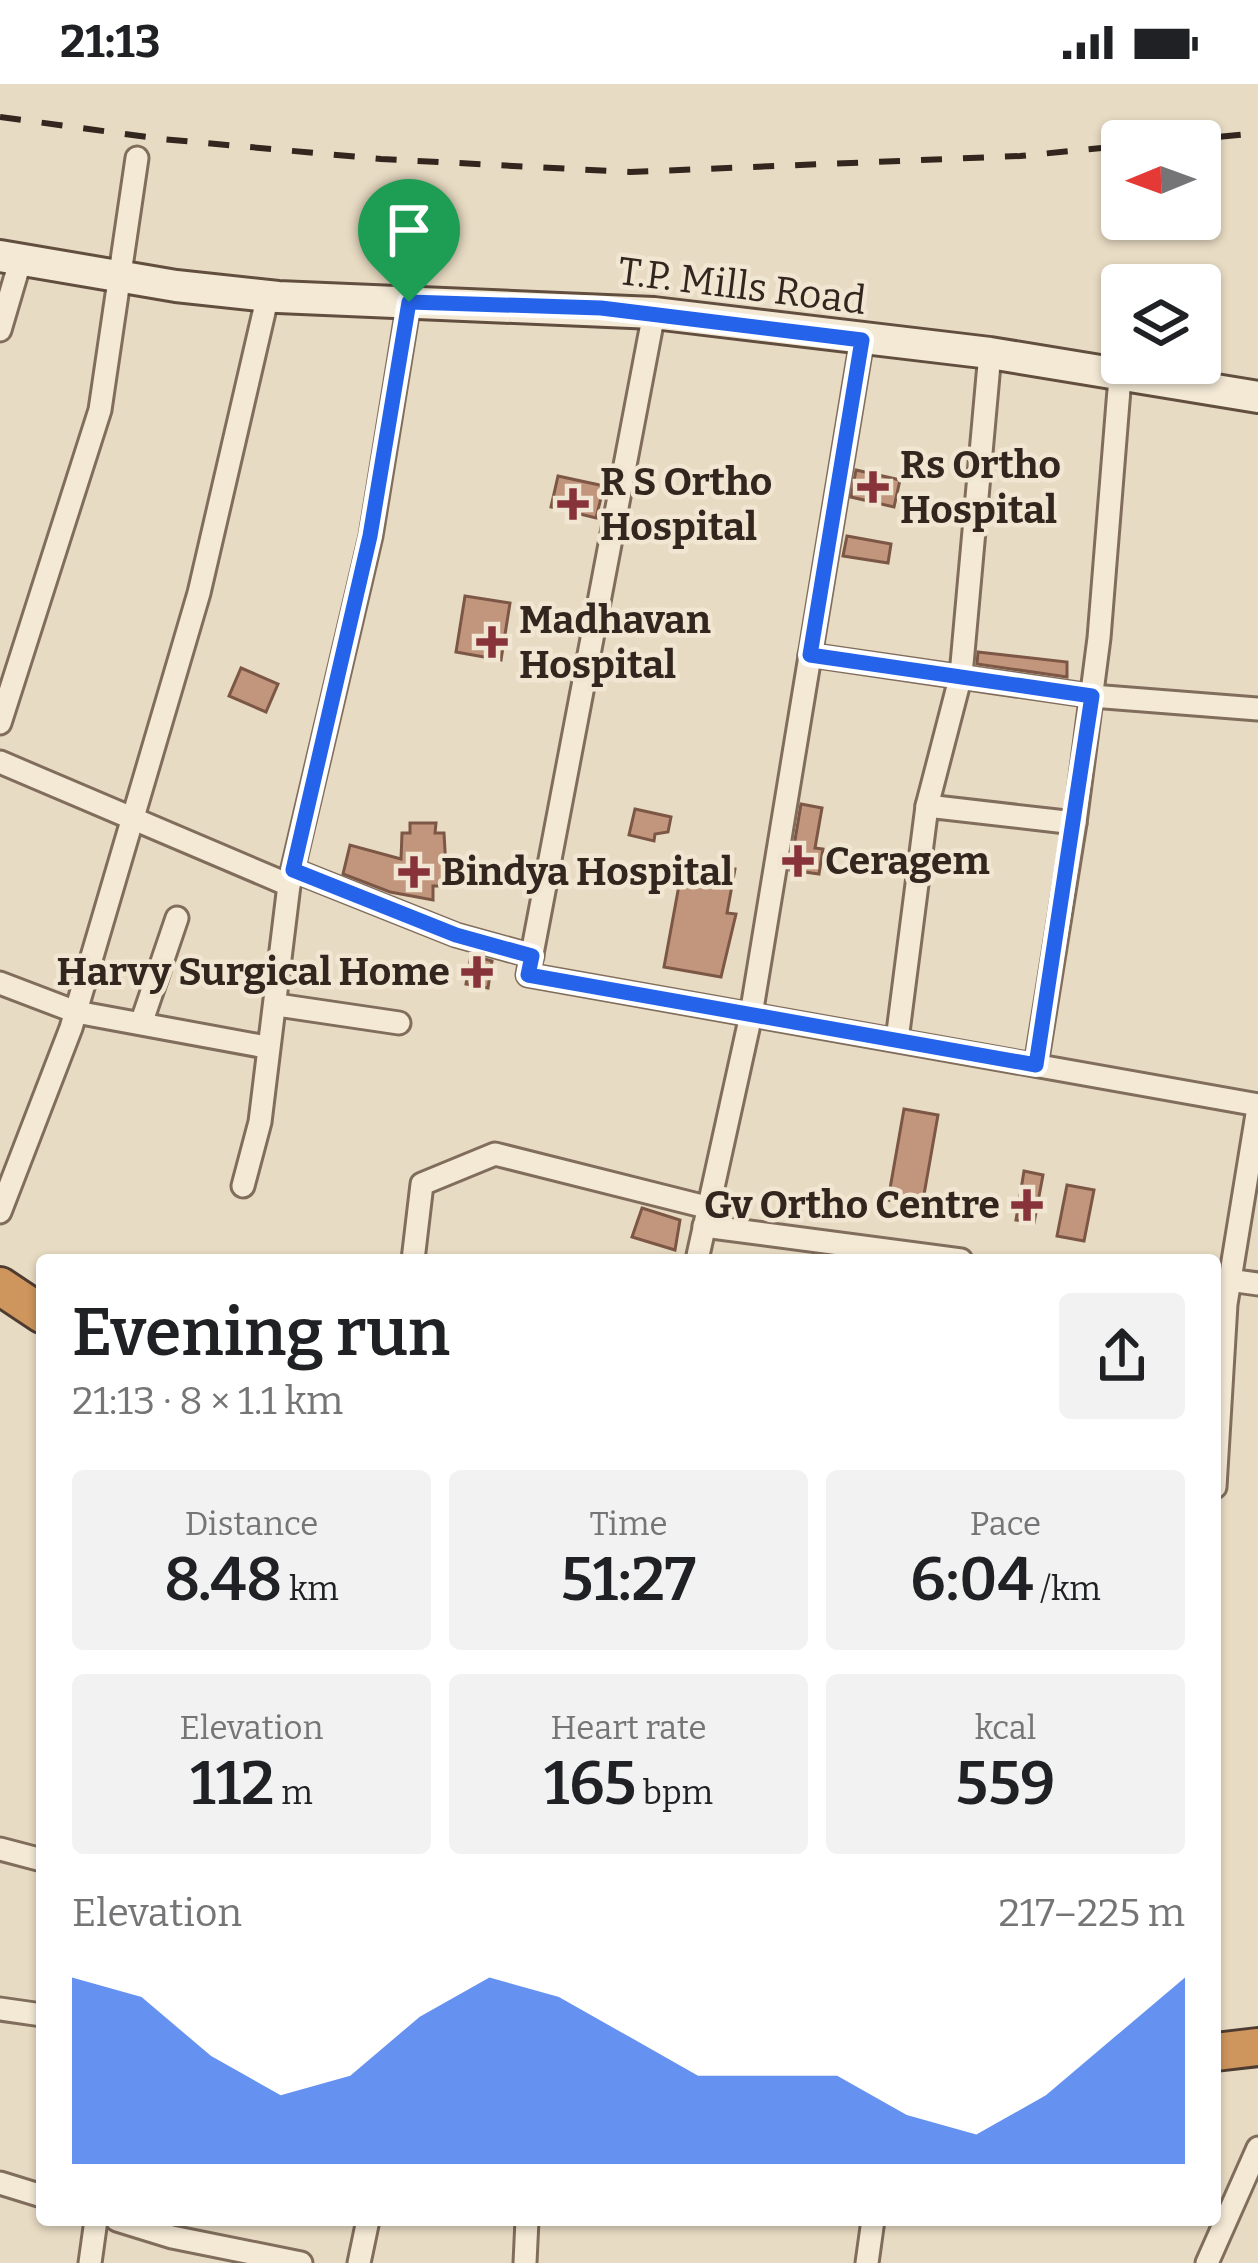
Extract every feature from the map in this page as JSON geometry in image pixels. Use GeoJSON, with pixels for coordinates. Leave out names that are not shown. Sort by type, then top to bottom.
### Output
{"type":"FeatureCollection","features":[{"type":"Feature","properties":{"kind":"highway"},"geometry":{"type":"LineString","coordinates":[[0,1286],[36,1310]]}},
{"type":"Feature","properties":{"kind":"highway"},"geometry":{"type":"LineString","coordinates":[[1221,2051],[1258,2047]]}},
{"type":"Feature","properties":{"kind":"main road","name":"T.P. Mills Road"},"geometry":{"type":"LineString","coordinates":[[10,259],[176,286],[268,295],[655,313],[991,353],[1101,373]]}},
{"type":"Feature","properties":{"kind":"main road","name":"T.P. Mills Road"},"geometry":{"type":"LineString","coordinates":[[1166,384],[1258,398]]}},
{"type":"Feature","properties":{"kind":"street"},"geometry":{"type":"LineString","coordinates":[[0,723],[100,410],[137,158]]}},
{"type":"Feature","properties":{"kind":"street"},"geometry":{"type":"LineString","coordinates":[[0,330],[10,259]]}},
{"type":"Feature","properties":{"kind":"street"},"geometry":{"type":"LineString","coordinates":[[0,1212],[76,1012],[199,593],[268,295]]}},
{"type":"Feature","properties":{"kind":"street"},"geometry":{"type":"LineString","coordinates":[[243,1186],[260,1122],[291,878],[370,536],[409,302]]}},
{"type":"Feature","properties":{"kind":"street"},"geometry":{"type":"LineString","coordinates":[[655,313],[528,975],[1258,1107],[1229,1280],[1221,1300]]}},
{"type":"Feature","properties":{"kind":"street"},"geometry":{"type":"LineString","coordinates":[[698,1254],[751,1015],[862,340]]}},
{"type":"Feature","properties":{"kind":"street"},"geometry":{"type":"LineString","coordinates":[[897,1040],[927,806],[961,675],[991,353]]}},
{"type":"Feature","properties":{"kind":"street"},"geometry":{"type":"LineString","coordinates":[[1036,1065],[1092,696],[1119,384]]}},
{"type":"Feature","properties":{"kind":"street"},"geometry":{"type":"LineString","coordinates":[[810,655],[1092,696],[1258,709]]}},
{"type":"Feature","properties":{"kind":"street"},"geometry":{"type":"LineString","coordinates":[[0,762],[131,819],[291,878],[532,956]]}},
{"type":"Feature","properties":{"kind":"street"},"geometry":{"type":"LineString","coordinates":[[927,806],[1075,823]]}},
{"type":"Feature","properties":{"kind":"street"},"geometry":{"type":"LineString","coordinates":[[142,1022],[177,918]]}},
{"type":"Feature","properties":{"kind":"street"},"geometry":{"type":"LineString","coordinates":[[0,983],[76,1012],[266,1047]]}},
{"type":"Feature","properties":{"kind":"street"},"geometry":{"type":"LineString","coordinates":[[277,1005],[399,1023]]}},
{"type":"Feature","properties":{"kind":"street"},"geometry":{"type":"LineString","coordinates":[[414,1254],[422,1184],[495,1154],[707,1217],[926,1254]]}},
{"type":"Feature","properties":{"kind":"street"},"geometry":{"type":"LineString","coordinates":[[1229,1280],[1258,1284]]}},
{"type":"Feature","properties":{"kind":"street"},"geometry":{"type":"LineString","coordinates":[[0,1850],[36,1859]]}},
{"type":"Feature","properties":{"kind":"street"},"geometry":{"type":"LineString","coordinates":[[0,2009],[36,2014]]}},
{"type":"Feature","properties":{"kind":"street"},"geometry":{"type":"LineString","coordinates":[[1207,2263],[1258,2148]]}},
{"type":"Feature","properties":{"kind":"street"},"geometry":{"type":"LineString","coordinates":[[0,2183],[36,2194]]}},
{"type":"Feature","properties":{"kind":"street"},"geometry":{"type":"LineString","coordinates":[[90,2263],[95,2226]]}},
{"type":"Feature","properties":{"kind":"street"},"geometry":{"type":"LineString","coordinates":[[135,2226],[221,2255],[301,2263]]}},
{"type":"Feature","properties":{"kind":"street"},"geometry":{"type":"LineString","coordinates":[[359,2263],[367,2226]]}},
{"type":"Feature","properties":{"kind":"street"},"geometry":{"type":"LineString","coordinates":[[525,2263],[526,2226]]}},
{"type":"Feature","properties":{"kind":"street"},"geometry":{"type":"LineString","coordinates":[[867,2263],[872,2226]]}},
{"type":"Feature","properties":{"kind":"building"},"geometry":{"type":"Polygon","coordinates":[[[856,470],[900,480],[894,507],[851,497],[856,470]]]}},
{"type":"Feature","properties":{"kind":"building"},"geometry":{"type":"Polygon","coordinates":[[[558,476],[604,486],[596,518],[551,507],[558,476]]]}},
{"type":"Feature","properties":{"kind":"building"},"geometry":{"type":"Polygon","coordinates":[[[847,536],[891,544],[888,563],[843,556],[847,536]]]}},
{"type":"Feature","properties":{"kind":"building"},"geometry":{"type":"Polygon","coordinates":[[[465,596],[510,603],[501,660],[456,652],[465,596]]]}},
{"type":"Feature","properties":{"kind":"building"},"geometry":{"type":"Polygon","coordinates":[[[978,652],[1067,662],[1067,677],[977,664],[978,652]]]}},
{"type":"Feature","properties":{"kind":"building"},"geometry":{"type":"Polygon","coordinates":[[[241,668],[278,684],[266,712],[229,696],[241,668]]]}},
{"type":"Feature","properties":{"kind":"building"},"geometry":{"type":"Polygon","coordinates":[[[801,804],[822,808],[815,848],[823,849],[819,874],[790,870],[801,804]]]}},
{"type":"Feature","properties":{"kind":"building"},"geometry":{"type":"Polygon","coordinates":[[[635,809],[671,817],[668,832],[655,834],[654,841],[629,835],[635,809]]]}},
{"type":"Feature","properties":{"kind":"building"},"geometry":{"type":"Polygon","coordinates":[[[410,823],[436,823],[435,833],[444,833],[447,886],[433,886],[433,900],[390,892],[343,874],[350,845],[401,859],[402,833],[410,833],[410,823]]]}},
{"type":"Feature","properties":{"kind":"building"},"geometry":{"type":"Polygon","coordinates":[[[708,864],[735,869],[727,913],[736,914],[721,977],[664,967],[682,869],[706,874],[708,864]]]}},
{"type":"Feature","properties":{"kind":"building"},"geometry":{"type":"Polygon","coordinates":[[[471,955],[492,961],[488,988],[466,984],[471,955]]]}},
{"type":"Feature","properties":{"kind":"building"},"geometry":{"type":"Polygon","coordinates":[[[904,1109],[938,1115],[922,1206],[888,1200],[904,1109]]]}},
{"type":"Feature","properties":{"kind":"building"},"geometry":{"type":"Polygon","coordinates":[[[1024,1171],[1043,1175],[1034,1223],[1016,1220],[1024,1171]]]}},
{"type":"Feature","properties":{"kind":"building"},"geometry":{"type":"Polygon","coordinates":[[[1067,1185],[1094,1190],[1084,1241],[1057,1236],[1067,1185]]]}},
{"type":"Feature","properties":{"kind":"building"},"geometry":{"type":"Polygon","coordinates":[[[642,1208],[680,1220],[675,1250],[632,1237],[642,1208]]]}},
{"type":"Feature","properties":{"kind":"railway"},"geometry":{"type":"LineString","coordinates":[[0,117],[162,139],[381,159],[630,172],[1020,156],[1101,148]]}},
{"type":"Feature","properties":{"kind":"railway"},"geometry":{"type":"LineString","coordinates":[[1221,137],[1258,133]]}},
{"type":"Feature","properties":{"kind":"place","name":"Rs Ortho Hospital"},"geometry":{"type":"Point","coordinates":[873,487]}},
{"type":"Feature","properties":{"kind":"place","name":"R S Ortho Hospital"},"geometry":{"type":"Point","coordinates":[573,504]}},
{"type":"Feature","properties":{"kind":"place","name":"Madhavan Hospital"},"geometry":{"type":"Point","coordinates":[492,642]}},
{"type":"Feature","properties":{"kind":"place","name":"Ceragem"},"geometry":{"type":"Point","coordinates":[798,861]}},
{"type":"Feature","properties":{"kind":"place","name":"Bindya Hospital"},"geometry":{"type":"Point","coordinates":[414,872]}},
{"type":"Feature","properties":{"kind":"place","name":"Harvy Surgical Home"},"geometry":{"type":"Point","coordinates":[477,972]}},
{"type":"Feature","properties":{"kind":"place","name":"Gv Ortho Centre"},"geometry":{"type":"Point","coordinates":[1027,1205]}},
{"type":"Feature","properties":{"kind":"route"},"geometry":{"type":"LineString","coordinates":[[409,302],[601,308],[862,340],[810,655],[1092,696],[1036,1065],[528,975],[532,956],[456,935],[293,870],[370,536],[409,302]]}}]}
